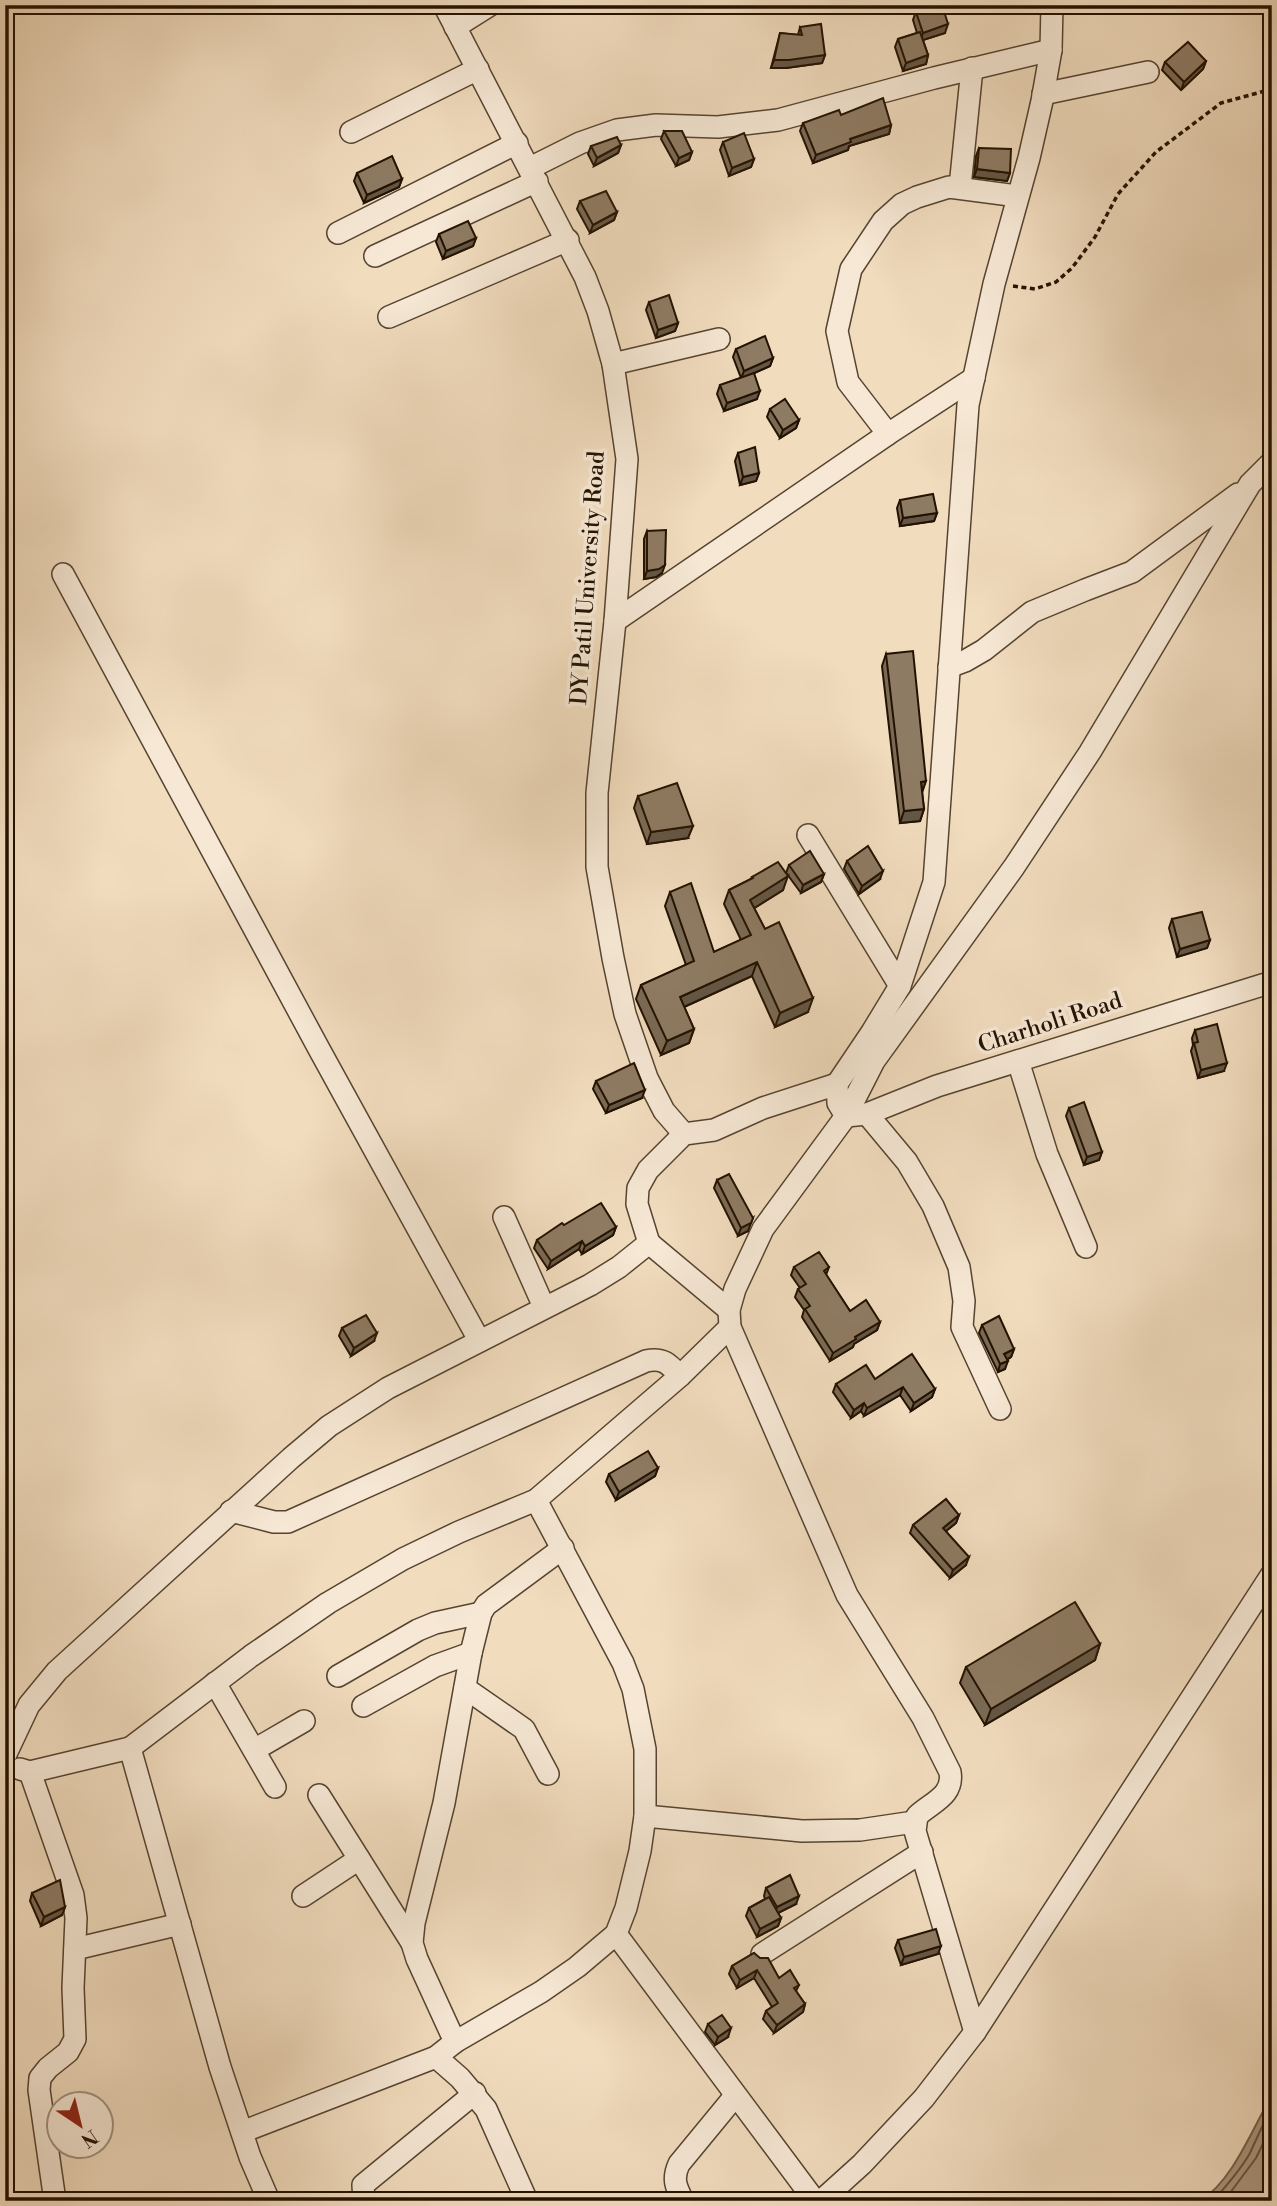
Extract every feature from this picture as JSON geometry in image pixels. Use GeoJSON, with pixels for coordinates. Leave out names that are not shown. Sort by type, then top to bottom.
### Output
{"type":"FeatureCollection","features":[{"type":"Feature","properties":{"kind":"street","name":"DY Patil University Road"},"geometry":{"type":"LineString","coordinates":[[444,5],[568,240],[598,311],[613,364],[627,459],[615,621],[597,793],[597,867],[612,958],[625,1014],[648,1078],[664,1111],[684,1134]]}},
{"type":"Feature","properties":{"kind":"street"},"geometry":{"type":"LineString","coordinates":[[455,27],[491,5]]}},
{"type":"Feature","properties":{"kind":"street"},"geometry":{"type":"LineString","coordinates":[[1000,1409],[962,1327],[964,1301],[959,1267],[933,1206],[908,1162],[857,1115],[838,1103],[837,1084],[900,986],[934,883],[968,405],[994,284],[1044,94],[1051,50],[1052,5]]}},
{"type":"Feature","properties":{"kind":"street"},"geometry":{"type":"LineString","coordinates":[[375,256],[533,174],[580,143],[617,130],[656,125],[718,127],[778,120],[972,68],[1051,50]]}},
{"type":"Feature","properties":{"kind":"street"},"geometry":{"type":"LineString","coordinates":[[960,187],[972,68]]}},
{"type":"Feature","properties":{"kind":"street"},"geometry":{"type":"LineString","coordinates":[[351,132],[478,69]]}},
{"type":"Feature","properties":{"kind":"street"},"geometry":{"type":"LineString","coordinates":[[1044,94],[1148,72]]}},
{"type":"Feature","properties":{"kind":"street"},"geometry":{"type":"LineString","coordinates":[[338,233],[517,143]]}},
{"type":"Feature","properties":{"kind":"street"},"geometry":{"type":"LineString","coordinates":[[888,434],[848,382],[837,331],[850,269],[883,221],[902,204],[936,190],[960,187],[1018,196]]}},
{"type":"Feature","properties":{"kind":"street"},"geometry":{"type":"LineString","coordinates":[[389,317],[568,240]]}},
{"type":"Feature","properties":{"kind":"street"},"geometry":{"type":"LineString","coordinates":[[613,364],[719,339]]}},
{"type":"Feature","properties":{"kind":"street"},"geometry":{"type":"LineString","coordinates":[[615,621],[974,378]]}},
{"type":"Feature","properties":{"kind":"street"},"geometry":{"type":"LineString","coordinates":[[949,667],[984,650],[1032,612],[1132,572],[1190,527],[1223,506],[1272,462]]}},
{"type":"Feature","properties":{"kind":"street"},"geometry":{"type":"LineString","coordinates":[[649,1243],[590,1285],[388,1388],[339,1419],[231,1511],[57,1671],[29,1705],[5,1759],[30,1772],[130,1748],[292,1626],[403,1559],[536,1500],[680,1376],[730,1318],[735,1289],[763,1229],[857,1115],[874,1061],[1014,867],[1090,752],[1250,484]]}},
{"type":"Feature","properties":{"kind":"street"},"geometry":{"type":"LineString","coordinates":[[64,574],[318,1049],[479,1340]]}},
{"type":"Feature","properties":{"kind":"street"},"geometry":{"type":"LineString","coordinates":[[808,835],[900,986]]}},
{"type":"Feature","properties":{"kind":"street","name":"Charholi Road"},"geometry":{"type":"LineString","coordinates":[[857,1115],[937,1086],[1272,982]]}},
{"type":"Feature","properties":{"kind":"street"},"geometry":{"type":"LineString","coordinates":[[1018,1061],[1047,1154],[1086,1247]]}},
{"type":"Feature","properties":{"kind":"street"},"geometry":{"type":"LineString","coordinates":[[837,1084],[763,1108],[714,1130],[684,1134],[648,1170],[638,1188],[637,1204],[649,1243],[730,1318],[847,1595],[923,1718],[950,1772],[949,1789],[941,1799],[917,1816],[914,1822],[975,2032]]}},
{"type":"Feature","properties":{"kind":"street"},"geometry":{"type":"LineString","coordinates":[[504,1217],[544,1307]]}},
{"type":"Feature","properties":{"kind":"street"},"geometry":{"type":"LineString","coordinates":[[231,1511],[274,1522],[288,1522],[646,1361],[665,1360],[680,1376]]}},
{"type":"Feature","properties":{"kind":"street"},"geometry":{"type":"LineString","coordinates":[[242,2132],[436,2057],[455,2042],[541,1992],[577,1967],[616,1934],[626,1908],[640,1851],[645,1816],[645,1749],[640,1716],[623,1663],[536,1500]]}},
{"type":"Feature","properties":{"kind":"street"},"geometry":{"type":"LineString","coordinates":[[412,1943],[414,1923],[444,1803],[471,1653],[481,1613],[491,1600],[563,1548]]}},
{"type":"Feature","properties":{"kind":"street"},"geometry":{"type":"LineString","coordinates":[[821,2201],[862,2164],[924,2098],[975,2032],[1272,1574]]}},
{"type":"Feature","properties":{"kind":"street"},"geometry":{"type":"LineString","coordinates":[[338,1676],[418,1630],[435,1623],[481,1613]]}},
{"type":"Feature","properties":{"kind":"street"},"geometry":{"type":"LineString","coordinates":[[363,1706],[435,1666],[471,1653]]}},
{"type":"Feature","properties":{"kind":"street"},"geometry":{"type":"LineString","coordinates":[[215,1683],[275,1787]]}},
{"type":"Feature","properties":{"kind":"street"},"geometry":{"type":"LineString","coordinates":[[465,1688],[524,1729],[548,1774]]}},
{"type":"Feature","properties":{"kind":"street"},"geometry":{"type":"LineString","coordinates":[[254,1751],[304,1721]]}},
{"type":"Feature","properties":{"kind":"street"},"geometry":{"type":"LineString","coordinates":[[130,1748],[220,2067],[269,2201]]}},
{"type":"Feature","properties":{"kind":"street"},"geometry":{"type":"LineString","coordinates":[[30,1772],[73,1895],[76,1918],[73,1988],[75,2039],[68,2052],[40,2078],[39,2090],[55,2201]]}},
{"type":"Feature","properties":{"kind":"street"},"geometry":{"type":"LineString","coordinates":[[319,1795],[412,1943],[455,2042]]}},
{"type":"Feature","properties":{"kind":"street"},"geometry":{"type":"LineString","coordinates":[[645,1816],[802,1831],[860,1830],[914,1822]]}},
{"type":"Feature","properties":{"kind":"street"},"geometry":{"type":"LineString","coordinates":[[762,1954],[922,1852]]}},
{"type":"Feature","properties":{"kind":"street"},"geometry":{"type":"LineString","coordinates":[[303,1896],[359,1859]]}},
{"type":"Feature","properties":{"kind":"street"},"geometry":{"type":"LineString","coordinates":[[75,1949],[180,1924]]}},
{"type":"Feature","properties":{"kind":"street"},"geometry":{"type":"LineString","coordinates":[[616,1934],[815,2201]]}},
{"type":"Feature","properties":{"kind":"street"},"geometry":{"type":"LineString","coordinates":[[436,2057],[475,2093],[486,2109],[527,2201]]}},
{"type":"Feature","properties":{"kind":"street"},"geometry":{"type":"LineString","coordinates":[[364,2201],[363,2185],[475,2093]]}},
{"type":"Feature","properties":{"kind":"street"},"geometry":{"type":"LineString","coordinates":[[684,2201],[675,2186],[674,2174],[679,2164],[735,2096]]}},
{"type":"Feature","properties":{"kind":"path"},"geometry":{"type":"LineString","coordinates":[[994,284],[1035,289],[1056,282],[1072,268],[1095,237],[1118,194],[1156,152],[1221,103],[1272,89]]}},
{"type":"Feature","properties":{"kind":"water"},"geometry":{"type":"Polygon","coordinates":[[[1272,2095],[1272,2201],[1200,2201],[1212,2192],[1232,2167],[1272,2095]]]}},
{"type":"Feature","properties":{"kind":"building"},"geometry":{"type":"Polygon","coordinates":[[[918,5],[942,5],[948,24],[923,33],[916,12],[920,10],[918,5]]]}},
{"type":"Feature","properties":{"kind":"building"},"geometry":{"type":"Polygon","coordinates":[[[821,24],[825,55],[774,60],[780,33],[802,35],[800,27],[821,24]]]}},
{"type":"Feature","properties":{"kind":"building"},"geometry":{"type":"Polygon","coordinates":[[[920,32],[928,55],[906,63],[898,39],[920,32]]]}},
{"type":"Feature","properties":{"kind":"building"},"geometry":{"type":"Polygon","coordinates":[[[1188,42],[1206,61],[1184,82],[1165,62],[1188,42]]]}},
{"type":"Feature","properties":{"kind":"building"},"geometry":{"type":"Polygon","coordinates":[[[883,98],[891,125],[850,139],[851,142],[816,155],[803,123],[839,110],[841,115],[883,98]]]}},
{"type":"Feature","properties":{"kind":"building"},"geometry":{"type":"Polygon","coordinates":[[[664,131],[682,131],[692,152],[679,158],[664,131]]]}},
{"type":"Feature","properties":{"kind":"building"},"geometry":{"type":"Polygon","coordinates":[[[744,133],[754,159],[732,168],[723,142],[744,133]]]}},
{"type":"Feature","properties":{"kind":"building"},"geometry":{"type":"Polygon","coordinates":[[[617,137],[621,145],[597,158],[591,146],[617,137]]]}},
{"type":"Feature","properties":{"kind":"building"},"geometry":{"type":"Polygon","coordinates":[[[979,148],[1011,149],[1010,173],[977,169],[979,148]]]}},
{"type":"Feature","properties":{"kind":"building"},"geometry":{"type":"Polygon","coordinates":[[[392,156],[402,179],[367,195],[357,173],[392,156]]]}},
{"type":"Feature","properties":{"kind":"building"},"geometry":{"type":"Polygon","coordinates":[[[606,191],[617,212],[593,225],[580,201],[606,191]]]}},
{"type":"Feature","properties":{"kind":"building"},"geometry":{"type":"Polygon","coordinates":[[[468,221],[476,238],[446,251],[439,234],[468,221]]]}},
{"type":"Feature","properties":{"kind":"building"},"geometry":{"type":"Polygon","coordinates":[[[669,295],[678,323],[658,330],[649,302],[669,295]]]}},
{"type":"Feature","properties":{"kind":"building"},"geometry":{"type":"Polygon","coordinates":[[[765,336],[773,358],[744,371],[736,349],[765,336]]]}},
{"type":"Feature","properties":{"kind":"building"},"geometry":{"type":"Polygon","coordinates":[[[754,373],[760,391],[727,403],[720,385],[754,373]]]}},
{"type":"Feature","properties":{"kind":"building"},"geometry":{"type":"Polygon","coordinates":[[[785,399],[799,420],[783,430],[770,409],[785,399]]]}},
{"type":"Feature","properties":{"kind":"building"},"geometry":{"type":"Polygon","coordinates":[[[755,447],[759,473],[743,477],[738,453],[755,447]]]}},
{"type":"Feature","properties":{"kind":"building"},"geometry":{"type":"Polygon","coordinates":[[[933,494],[937,513],[903,518],[900,500],[933,494]]]}},
{"type":"Feature","properties":{"kind":"building"},"geometry":{"type":"Polygon","coordinates":[[[666,530],[665,565],[647,571],[647,531],[666,530]]]}},
{"type":"Feature","properties":{"kind":"building"},"geometry":{"type":"Polygon","coordinates":[[[913,651],[926,781],[921,782],[924,809],[904,811],[886,654],[913,651]]]}},
{"type":"Feature","properties":{"kind":"building"},"geometry":{"type":"Polygon","coordinates":[[[677,783],[693,826],[651,832],[638,796],[677,783]]]}},
{"type":"Feature","properties":{"kind":"building"},"geometry":{"type":"Polygon","coordinates":[[[868,846],[883,871],[862,886],[847,861],[868,846]]]}},
{"type":"Feature","properties":{"kind":"building"},"geometry":{"type":"Polygon","coordinates":[[[810,851],[824,874],[803,885],[789,865],[810,851]]]}},
{"type":"Feature","properties":{"kind":"building"},"geometry":{"type":"Polygon","coordinates":[[[778,862],[788,876],[750,900],[765,929],[779,922],[813,998],[780,1013],[757,962],[680,997],[694,1029],[667,1041],[641,985],[694,961],[670,892],[691,883],[714,952],[751,935],[729,890],[778,862]]]}},
{"type":"Feature","properties":{"kind":"building"},"geometry":{"type":"Polygon","coordinates":[[[1202,912],[1210,940],[1180,949],[1172,919],[1202,912]]]}},
{"type":"Feature","properties":{"kind":"building"},"geometry":{"type":"Polygon","coordinates":[[[1217,1024],[1227,1063],[1201,1070],[1194,1043],[1198,1042],[1195,1030],[1217,1024]]]}},
{"type":"Feature","properties":{"kind":"building"},"geometry":{"type":"Polygon","coordinates":[[[634,1063],[645,1090],[609,1105],[596,1081],[634,1063]]]}},
{"type":"Feature","properties":{"kind":"building"},"geometry":{"type":"Polygon","coordinates":[[[1084,1102],[1102,1152],[1087,1157],[1069,1108],[1084,1102]]]}},
{"type":"Feature","properties":{"kind":"building"},"geometry":{"type":"Polygon","coordinates":[[[729,1174],[753,1218],[751,1223],[741,1228],[717,1180],[729,1174]]]}},
{"type":"Feature","properties":{"kind":"building"},"geometry":{"type":"Polygon","coordinates":[[[601,1203],[616,1227],[585,1246],[582,1241],[551,1261],[537,1240],[562,1223],[564,1225],[601,1203]]]}},
{"type":"Feature","properties":{"kind":"building"},"geometry":{"type":"Polygon","coordinates":[[[819,1252],[829,1267],[824,1271],[850,1311],[866,1300],[880,1322],[833,1353],[805,1309],[810,1306],[798,1289],[806,1284],[794,1267],[819,1252]]]}},
{"type":"Feature","properties":{"kind":"building"},"geometry":{"type":"Polygon","coordinates":[[[366,1315],[377,1333],[354,1348],[342,1328],[366,1315]]]}},
{"type":"Feature","properties":{"kind":"building"},"geometry":{"type":"Polygon","coordinates":[[[999,1316],[1014,1349],[1004,1354],[1008,1361],[1000,1364],[982,1325],[999,1316]]]}},
{"type":"Feature","properties":{"kind":"building"},"geometry":{"type":"Polygon","coordinates":[[[912,1354],[935,1389],[914,1403],[903,1387],[867,1408],[864,1403],[854,1410],[836,1384],[866,1365],[875,1379],[912,1354]]]}},
{"type":"Feature","properties":{"kind":"building"},"geometry":{"type":"Polygon","coordinates":[[[648,1451],[658,1468],[619,1492],[609,1474],[648,1451]]]}},
{"type":"Feature","properties":{"kind":"building"},"geometry":{"type":"Polygon","coordinates":[[[946,1499],[959,1515],[943,1528],[969,1557],[953,1570],[913,1525],[946,1499]]]}},
{"type":"Feature","properties":{"kind":"building"},"geometry":{"type":"Polygon","coordinates":[[[1075,1602],[1100,1644],[991,1709],[966,1667],[1075,1602]]]}},
{"type":"Feature","properties":{"kind":"building"},"geometry":{"type":"Polygon","coordinates":[[[790,1875],[799,1896],[777,1907],[766,1888],[790,1875]]]}},
{"type":"Feature","properties":{"kind":"building"},"geometry":{"type":"Polygon","coordinates":[[[60,1880],[65,1907],[44,1917],[32,1893],[60,1880]]]}},
{"type":"Feature","properties":{"kind":"building"},"geometry":{"type":"Polygon","coordinates":[[[769,1897],[781,1918],[760,1929],[749,1908],[769,1897]]]}},
{"type":"Feature","properties":{"kind":"building"},"geometry":{"type":"Polygon","coordinates":[[[936,1929],[941,1946],[904,1957],[898,1940],[936,1929]]]}},
{"type":"Feature","properties":{"kind":"building"},"geometry":{"type":"Polygon","coordinates":[[[754,1953],[760,1958],[768,1958],[779,1978],[790,1970],[799,1985],[794,1988],[805,2004],[777,2025],[766,2011],[778,2003],[757,1970],[740,1980],[732,1966],[754,1953]]]}},
{"type":"Feature","properties":{"kind":"building"},"geometry":{"type":"Polygon","coordinates":[[[722,2015],[731,2028],[718,2037],[708,2024],[722,2015]]]}}]}
